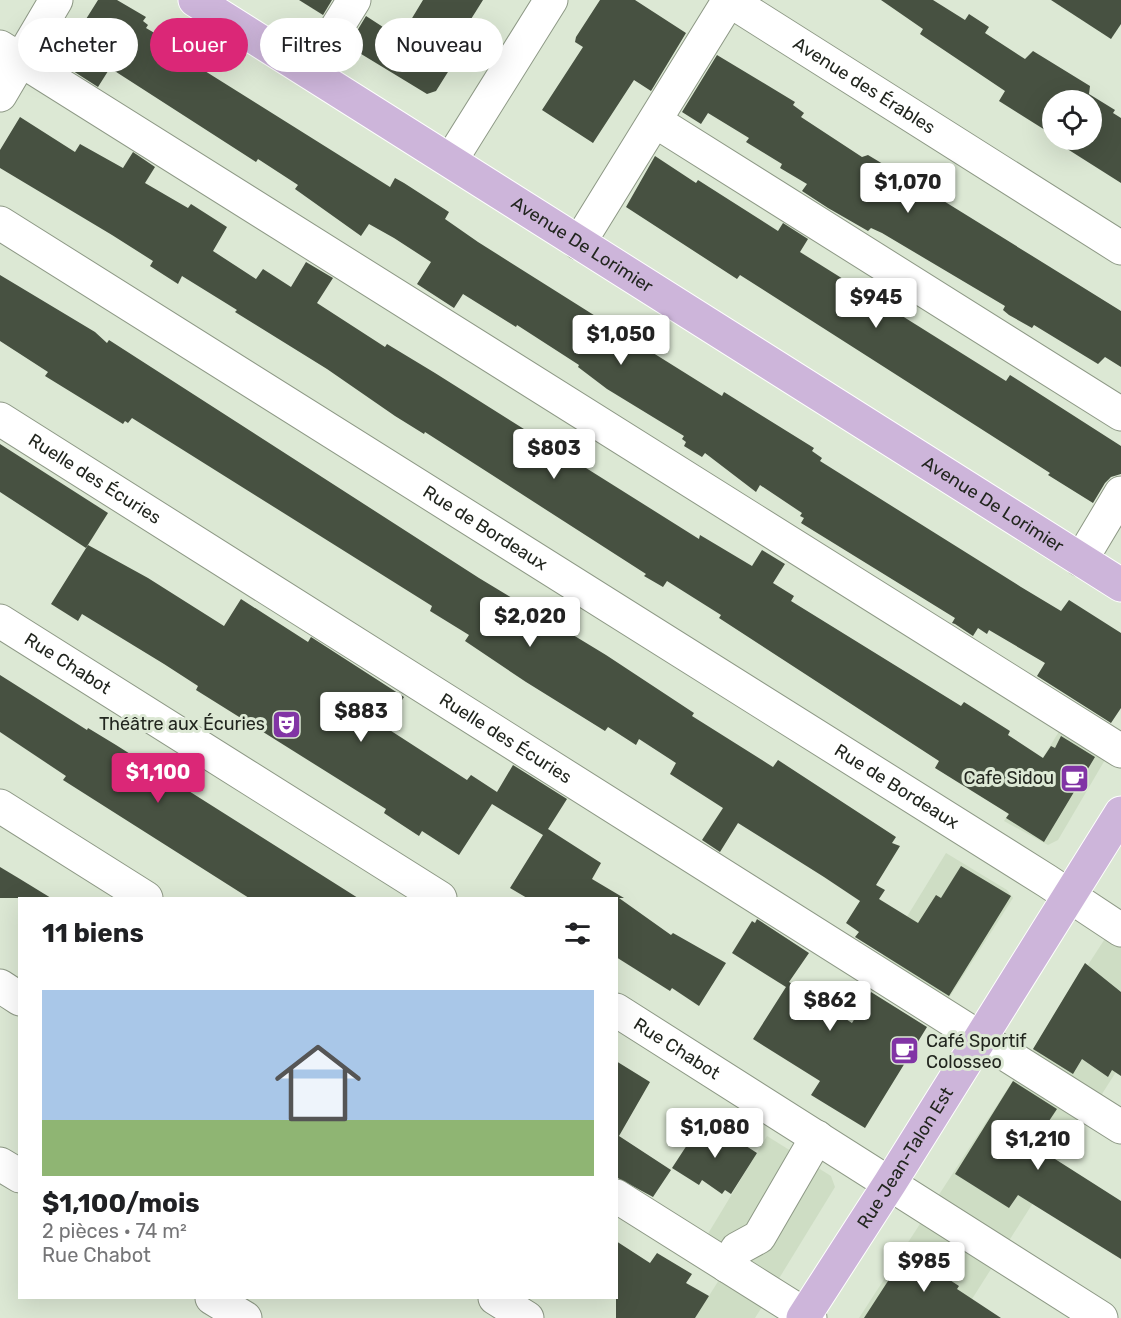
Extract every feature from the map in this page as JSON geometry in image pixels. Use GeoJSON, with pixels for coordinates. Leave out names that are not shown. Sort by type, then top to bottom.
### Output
{"type":"FeatureCollection","features":[{"type":"Feature","properties":{"kind":"main road","name":"Avenue De Lorimier"},"geometry":{"type":"LineString","coordinates":[[195,0],[260,40]]}},
{"type":"Feature","properties":{"kind":"main road","name":"Avenue De Lorimier"},"geometry":{"type":"LineString","coordinates":[[312,72],[1121,585]]}},
{"type":"Feature","properties":{"kind":"main road","name":"Rue Jean-Talon Est"},"geometry":{"type":"LineString","coordinates":[[806,1317],[1121,813]]}},
{"type":"Feature","properties":{"kind":"street"},"geometry":{"type":"LineString","coordinates":[[0,94],[10,53],[56,0]]}},
{"type":"Feature","properties":{"kind":"street"},"geometry":{"type":"LineString","coordinates":[[343,18],[354,0]]}},
{"type":"Feature","properties":{"kind":"street"},"geometry":{"type":"LineString","coordinates":[[451,160],[551,0]]}},
{"type":"Feature","properties":{"kind":"street"},"geometry":{"type":"LineString","coordinates":[[579,243],[729,0]]}},
{"type":"Feature","properties":{"kind":"street","name":"Avenue des Érables"},"geometry":{"type":"LineString","coordinates":[[729,0],[1121,248]]}},
{"type":"Feature","properties":{"kind":"street"},"geometry":{"type":"LineString","coordinates":[[10,53],[1121,751]]}},
{"type":"Feature","properties":{"kind":"street"},"geometry":{"type":"LineString","coordinates":[[655,121],[1121,414]]}},
{"type":"Feature","properties":{"kind":"street","name":"Rue de Bordeaux"},"geometry":{"type":"LineString","coordinates":[[0,222],[1071,896],[1121,930]]}},
{"type":"Feature","properties":{"kind":"street","name":"Ruelle des Écuries"},"geometry":{"type":"LineString","coordinates":[[0,419],[817,936],[982,1037],[1121,1127]]}},
{"type":"Feature","properties":{"kind":"street"},"geometry":{"type":"LineString","coordinates":[[1081,560],[1121,493]]}},
{"type":"Feature","properties":{"kind":"street","name":"Rue Chabot"},"geometry":{"type":"LineString","coordinates":[[0,621],[438,897]]}},
{"type":"Feature","properties":{"kind":"street"},"geometry":{"type":"LineString","coordinates":[[0,806],[144,897]]}},
{"type":"Feature","properties":{"kind":"street"},"geometry":{"type":"LineString","coordinates":[[0,987],[18,998]]}},
{"type":"Feature","properties":{"kind":"street","name":"Rue Chabot"},"geometry":{"type":"LineString","coordinates":[[618,1011],[1101,1318]]}},
{"type":"Feature","properties":{"kind":"street"},"geometry":{"type":"LineString","coordinates":[[727,1266],[737,1249],[759,1237],[817,1137]]}},
{"type":"Feature","properties":{"kind":"street"},"geometry":{"type":"LineString","coordinates":[[0,1164],[18,1175]]}},
{"type":"Feature","properties":{"kind":"street"},"geometry":{"type":"LineString","coordinates":[[618,1197],[806,1317]]}},
{"type":"Feature","properties":{"kind":"street"},"geometry":{"type":"LineString","coordinates":[[214,1299],[245,1318]]}},
{"type":"Feature","properties":{"kind":"street"},"geometry":{"type":"LineString","coordinates":[[497,1299],[527,1318]]}},
{"type":"Feature","properties":{"kind":"shaded area"},"geometry":{"type":"Polygon","coordinates":[[[1063,725],[1109,753],[1058,840],[1048,845],[1004,821],[1063,725]]]}},
{"type":"Feature","properties":{"kind":"shaded area"},"geometry":{"type":"Polygon","coordinates":[[[946,853],[1007,890],[1013,898],[945,1004],[878,964],[946,853]]]}},
{"type":"Feature","properties":{"kind":"shaded area"},"geometry":{"type":"Polygon","coordinates":[[[1121,914],[1121,1064],[960,1318],[859,1318],[1121,914]]]}},
{"type":"Feature","properties":{"kind":"shaded area"},"geometry":{"type":"Polygon","coordinates":[[[767,1136],[831,1176],[835,1187],[775,1285],[703,1242],[767,1136]]]}},
{"type":"Feature","properties":{"kind":"shaded area"},"geometry":{"type":"Polygon","coordinates":[[[724,1272],[767,1299],[755,1318],[695,1318],[724,1272]]]}},
{"type":"Feature","properties":{"kind":"building"},"geometry":{"type":"Polygon","coordinates":[[[98,0],[117,0],[146,17],[143,21],[150,30],[150,72],[206,72],[390,187],[395,178],[404,183],[449,212],[445,219],[478,242],[616,329],[618,327],[652,349],[650,351],[722,396],[724,392],[814,448],[812,451],[822,458],[820,461],[1061,611],[1069,600],[1121,633],[1121,708],[1111,723],[1037,676],[1045,663],[989,630],[987,634],[978,628],[973,636],[952,623],[955,618],[801,523],[804,518],[800,516],[802,513],[760,485],[756,492],[705,453],[702,457],[684,446],[686,442],[682,439],[684,436],[607,389],[578,367],[579,365],[517,325],[516,327],[463,294],[454,308],[417,284],[431,262],[369,224],[361,236],[295,189],[298,185],[258,159],[256,162],[116,72],[138,72],[138,18],[87,18],[98,0]]]}},
{"type":"Feature","properties":{"kind":"building"},"geometry":{"type":"Polygon","coordinates":[[[299,0],[332,0],[323,15],[299,0]]]}},
{"type":"Feature","properties":{"kind":"building"},"geometry":{"type":"Polygon","coordinates":[[[423,0],[483,0],[472,18],[412,18],[423,0]]]}},
{"type":"Feature","properties":{"kind":"building"},"geometry":{"type":"Polygon","coordinates":[[[600,0],[635,0],[686,33],[651,91],[634,80],[593,143],[542,110],[583,47],[575,42],[576,37],[600,0]]]}},
{"type":"Feature","properties":{"kind":"building"},"geometry":{"type":"Polygon","coordinates":[[[881,0],[933,0],[965,20],[969,14],[989,27],[985,33],[1025,59],[1033,51],[1090,86],[1090,90],[1042,90],[1042,128],[999,101],[1005,91],[920,34],[923,29],[881,0]]]}},
{"type":"Feature","properties":{"kind":"building"},"geometry":{"type":"Polygon","coordinates":[[[1051,0],[1121,0],[1121,24],[1111,39],[1051,0]]]}},
{"type":"Feature","properties":{"kind":"building"},"geometry":{"type":"Polygon","coordinates":[[[366,16],[375,22],[375,62],[363,55],[363,21],[366,16]]]}},
{"type":"Feature","properties":{"kind":"building"},"geometry":{"type":"Polygon","coordinates":[[[717,55],[795,102],[793,105],[804,113],[801,117],[862,157],[868,155],[1121,311],[1121,367],[1105,357],[1098,364],[1034,325],[1032,328],[1009,315],[1003,310],[1005,306],[882,233],[871,228],[868,231],[828,208],[802,191],[807,184],[780,168],[782,164],[746,142],[749,138],[708,113],[701,124],[682,112],[717,55]]]}},
{"type":"Feature","properties":{"kind":"building"},"geometry":{"type":"Polygon","coordinates":[[[75,72],[107,72],[98,87],[75,72]]]}},
{"type":"Feature","properties":{"kind":"building"},"geometry":{"type":"Polygon","coordinates":[[[391,72],[448,72],[436,91],[427,94],[391,72]]]}},
{"type":"Feature","properties":{"kind":"building"},"geometry":{"type":"Polygon","coordinates":[[[1102,102],[1115,110],[1113,113],[1121,118],[1121,183],[1069,150],[1102,150],[1102,102]]]}},
{"type":"Feature","properties":{"kind":"building"},"geometry":{"type":"Polygon","coordinates":[[[20,117],[75,152],[80,144],[123,168],[133,152],[155,167],[145,183],[188,208],[191,204],[227,227],[213,251],[256,279],[263,269],[291,287],[306,262],[333,278],[317,303],[385,347],[387,344],[435,373],[699,539],[700,535],[752,566],[762,550],[785,564],[773,583],[794,596],[791,601],[961,706],[964,702],[1010,731],[1008,735],[1043,758],[1051,746],[1055,748],[1061,736],[1095,757],[1044,842],[1006,818],[1009,814],[935,768],[939,761],[719,618],[721,615],[667,581],[663,587],[644,576],[646,574],[235,312],[237,310],[182,276],[178,284],[150,266],[153,261],[0,168],[0,150],[20,117]]]}},
{"type":"Feature","properties":{"kind":"building"},"geometry":{"type":"Polygon","coordinates":[[[655,156],[696,183],[698,180],[778,231],[783,223],[808,239],[800,252],[1006,381],[1010,375],[1121,446],[1121,474],[1111,477],[1105,483],[1093,503],[1048,475],[1050,473],[740,275],[737,279],[626,207],[655,156]]]}},
{"type":"Feature","properties":{"kind":"building"},"geometry":{"type":"Polygon","coordinates":[[[0,275],[95,332],[107,343],[109,340],[479,578],[606,655],[694,713],[692,716],[773,767],[778,760],[896,837],[892,843],[900,846],[876,885],[885,890],[879,899],[918,923],[936,895],[941,898],[961,866],[1011,896],[949,996],[855,937],[859,932],[846,923],[860,901],[824,877],[738,823],[720,852],[702,840],[723,808],[670,774],[676,763],[639,739],[636,745],[608,727],[605,731],[465,641],[469,635],[430,611],[432,606],[132,418],[128,423],[125,421],[123,424],[45,376],[48,372],[0,341],[0,275]]]}},
{"type":"Feature","properties":{"kind":"building"},"geometry":{"type":"Polygon","coordinates":[[[0,444],[108,513],[86,548],[0,492],[0,444]]]}},
{"type":"Feature","properties":{"kind":"building"},"geometry":{"type":"Polygon","coordinates":[[[88,545],[148,578],[224,626],[241,599],[308,642],[311,637],[404,697],[385,727],[467,780],[471,775],[497,792],[513,765],[567,799],[548,829],[601,863],[592,879],[624,898],[619,898],[671,935],[673,933],[726,963],[699,1006],[672,988],[670,991],[618,958],[618,897],[525,897],[510,888],[543,835],[492,804],[459,855],[422,831],[419,836],[384,813],[386,809],[196,690],[198,686],[164,664],[82,614],[78,621],[51,604],[88,545]]]}},
{"type":"Feature","properties":{"kind":"building"},"geometry":{"type":"Polygon","coordinates":[[[0,675],[87,730],[88,728],[116,745],[356,897],[247,897],[63,780],[66,776],[0,732],[0,675]]]}},
{"type":"Feature","properties":{"kind":"building"},"geometry":{"type":"Polygon","coordinates":[[[0,867],[49,897],[18,897],[0,898],[0,867]]]}},
{"type":"Feature","properties":{"kind":"building"},"geometry":{"type":"Polygon","coordinates":[[[757,919],[809,953],[789,982],[852,1023],[871,992],[927,1027],[865,1128],[811,1095],[820,1081],[753,1039],[786,987],[732,953],[752,921],[755,923],[757,919]]]}},
{"type":"Feature","properties":{"kind":"building"},"geometry":{"type":"Polygon","coordinates":[[[1085,963],[1121,992],[1121,1076],[1112,1070],[1108,1077],[1082,1059],[1073,1074],[1033,1049],[1085,963]]]}},
{"type":"Feature","properties":{"kind":"building"},"geometry":{"type":"Polygon","coordinates":[[[618,1062],[650,1082],[619,1136],[671,1170],[653,1197],[618,1178],[618,1062]]]}},
{"type":"Feature","properties":{"kind":"building"},"geometry":{"type":"Polygon","coordinates":[[[1013,1081],[1057,1109],[1033,1145],[1121,1201],[1121,1259],[1018,1195],[1009,1208],[955,1174],[1013,1081]]]}},
{"type":"Feature","properties":{"kind":"building"},"geometry":{"type":"Polygon","coordinates":[[[704,1119],[757,1153],[731,1194],[725,1190],[722,1194],[702,1180],[699,1185],[672,1168],[704,1119]]]}},
{"type":"Feature","properties":{"kind":"building"},"geometry":{"type":"Polygon","coordinates":[[[618,1242],[650,1263],[657,1253],[692,1274],[686,1283],[709,1296],[695,1318],[616,1318],[618,1242]]]}},
{"type":"Feature","properties":{"kind":"building"},"geometry":{"type":"Polygon","coordinates":[[[912,1244],[938,1260],[933,1269],[959,1286],[957,1289],[1001,1318],[864,1318],[912,1244]]]}},
{"type":"Feature","properties":{"kind":"place","name":"Théâtre aux Écuries"},"geometry":{"type":"Point","coordinates":[286,724]}},
{"type":"Feature","properties":{"kind":"place","name":"Cafe Sidou"},"geometry":{"type":"Point","coordinates":[1075,778]}},
{"type":"Feature","properties":{"kind":"place","name":"Café Sportif Colosseo"},"geometry":{"type":"Point","coordinates":[905,1051]}}]}
